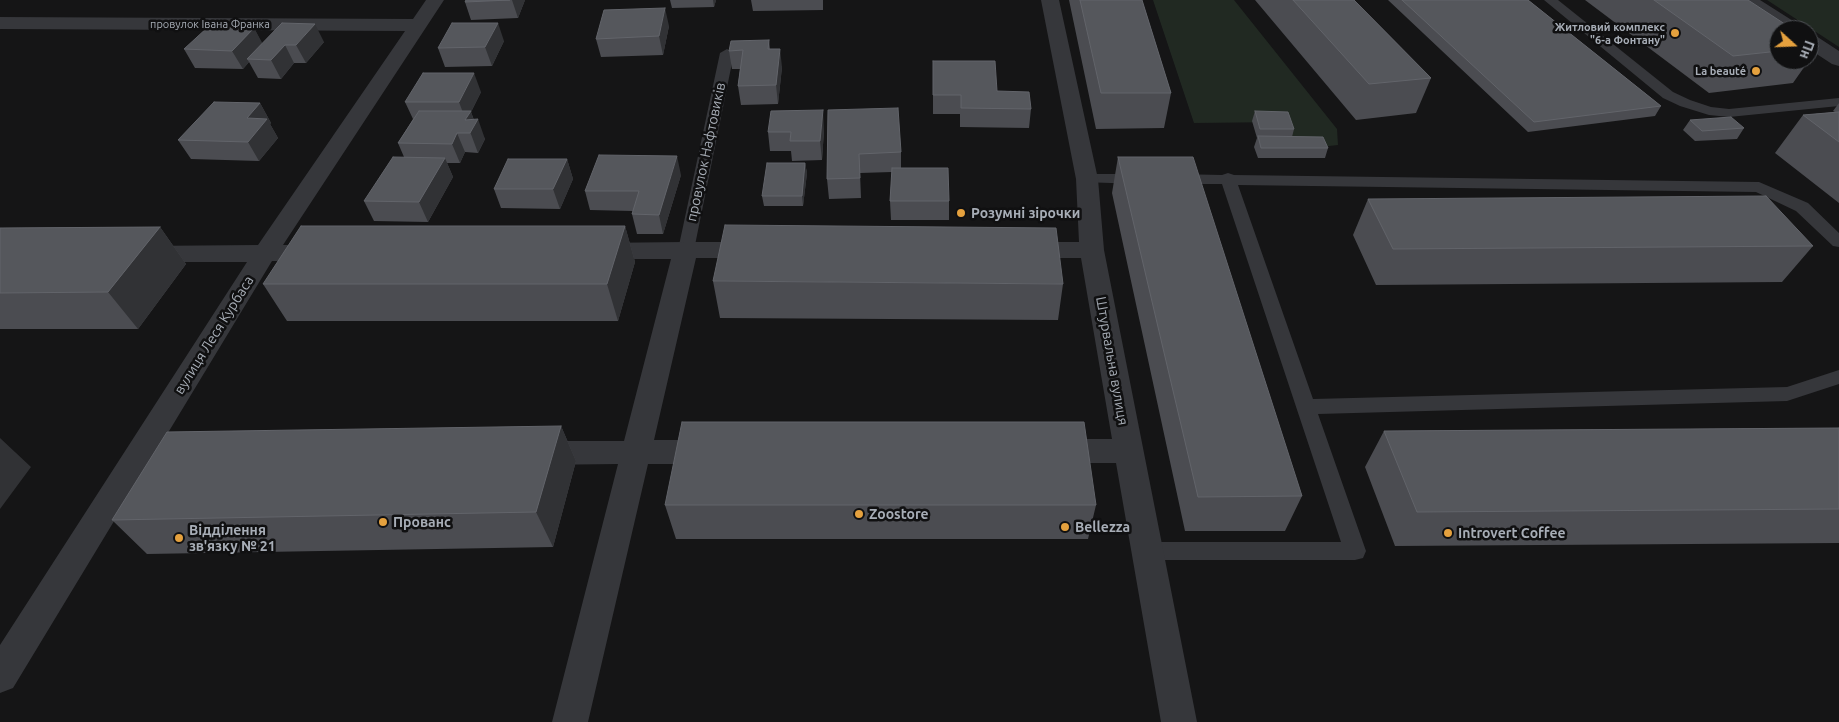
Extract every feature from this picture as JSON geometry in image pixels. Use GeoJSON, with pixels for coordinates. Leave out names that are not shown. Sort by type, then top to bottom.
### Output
{"type":"FeatureCollection","features":[{"type":"Feature","properties":{"kind":"street","name":"вулиця Леся Курбаса"},"geometry":{"type":"LineString","coordinates":[[0,676],[265,253],[435,0]]}},
{"type":"Feature","properties":{"kind":"street","name":"Штурвальна вулиця"},"geometry":{"type":"LineString","coordinates":[[1050,0],[1087,179],[1092,250],[1179,722]]}},
{"type":"Feature","properties":{"kind":"street"},"geometry":{"type":"LineString","coordinates":[[1748,0],[1779,20]]}},
{"type":"Feature","properties":{"kind":"street","name":"провулок Івана Франка"},"geometry":{"type":"LineString","coordinates":[[0,23],[420,25]]}},
{"type":"Feature","properties":{"kind":"street"},"geometry":{"type":"LineString","coordinates":[[1819,47],[1839,60]]}},
{"type":"Feature","properties":{"kind":"street"},"geometry":{"type":"LineString","coordinates":[[570,722],[686,250]]}},
{"type":"Feature","properties":{"kind":"street"},"geometry":{"type":"LineString","coordinates":[[578,251],[785,250]]}},
{"type":"Feature","properties":{"kind":"street"},"geometry":{"type":"LineString","coordinates":[[1003,250],[1092,250]]}},
{"type":"Feature","properties":{"kind":"street"},"geometry":{"type":"LineString","coordinates":[[118,254],[343,253]]}},
{"type":"Feature","properties":{"kind":"street"},"geometry":{"type":"LineString","coordinates":[[1020,451],[1129,451]]}},
{"type":"Feature","properties":{"kind":"street"},"geometry":{"type":"LineString","coordinates":[[507,454],[735,452]]}},
{"type":"Feature","properties":{"kind":"street"},"geometry":{"type":"LineString","coordinates":[[137,458],[217,457]]}},
{"type":"Feature","properties":{"kind":"lane"},"geometry":{"type":"LineString","coordinates":[[1550,0],[1668,95],[1685,104],[1709,111],[1729,113],[1839,102]]}},
{"type":"Feature","properties":{"kind":"lane","name":"провулок Нафтовиків"},"geometry":{"type":"LineString","coordinates":[[686,250],[727,53]]}},
{"type":"Feature","properties":{"kind":"lane"},"geometry":{"type":"LineString","coordinates":[[1147,551],[1355,551],[1228,178]]}},
{"type":"Feature","properties":{"kind":"lane"},"geometry":{"type":"LineString","coordinates":[[1087,179],[1228,178],[1759,187],[1802,207],[1839,242]]}},
{"type":"Feature","properties":{"kind":"lane"},"geometry":{"type":"LineString","coordinates":[[1306,407],[1787,394],[1839,377]]}},
{"type":"Feature","properties":{"kind":"shaded area"},"geometry":{"type":"Polygon","coordinates":[[[1153,0],[1234,0],[1337,129],[1338,145],[1320,147],[1291,140],[1285,122],[1194,123],[1153,0]]]}},
{"type":"Feature","properties":{"kind":"shaded area"},"geometry":{"type":"Polygon","coordinates":[[[1767,0],[1839,0],[1839,47],[1819,34],[1819,20],[1798,20],[1767,0]]]}},
{"type":"Feature","properties":{"kind":"building"},"geometry":{"type":"Polygon","coordinates":[[[466,0],[510,0],[465,2],[466,0]]]}},
{"type":"Feature","properties":{"kind":"building"},"geometry":{"type":"Polygon","coordinates":[[[1080,0],[1142,0],[1171,93],[1101,93],[1080,0]]]}},
{"type":"Feature","properties":{"kind":"building"},"geometry":{"type":"Polygon","coordinates":[[[1293,0],[1354,0],[1431,78],[1369,84],[1293,0]]]}},
{"type":"Feature","properties":{"kind":"building"},"geometry":{"type":"Polygon","coordinates":[[[1402,0],[1528,0],[1661,106],[1534,122],[1402,0]]]}},
{"type":"Feature","properties":{"kind":"building"},"geometry":{"type":"Polygon","coordinates":[[[1654,0],[1748,0],[1779,20],[1769,20],[1769,52],[1733,56],[1654,0]]]}},
{"type":"Feature","properties":{"kind":"building"},"geometry":{"type":"Polygon","coordinates":[[[665,8],[659,36],[596,39],[604,10],[665,8]]]}},
{"type":"Feature","properties":{"kind":"building"},"geometry":{"type":"Polygon","coordinates":[[[282,23],[315,24],[296,45],[285,45],[271,60],[247,59],[282,23]]]}},
{"type":"Feature","properties":{"kind":"building"},"geometry":{"type":"Polygon","coordinates":[[[452,23],[498,23],[485,47],[438,48],[452,23]]]}},
{"type":"Feature","properties":{"kind":"building"},"geometry":{"type":"Polygon","coordinates":[[[208,27],[254,28],[232,51],[184,49],[208,27]]]}},
{"type":"Feature","properties":{"kind":"building"},"geometry":{"type":"Polygon","coordinates":[[[769,40],[768,49],[780,49],[776,85],[738,86],[743,50],[729,51],[731,41],[769,40]]]}},
{"type":"Feature","properties":{"kind":"building"},"geometry":{"type":"Polygon","coordinates":[[[933,61],[995,61],[997,91],[1029,92],[1031,109],[961,108],[961,95],[933,95],[933,61]]]}},
{"type":"Feature","properties":{"kind":"building"},"geometry":{"type":"Polygon","coordinates":[[[423,73],[474,73],[459,102],[405,102],[423,73]]]}},
{"type":"Feature","properties":{"kind":"building"},"geometry":{"type":"Polygon","coordinates":[[[214,102],[260,103],[247,118],[267,119],[248,142],[178,140],[214,102]]]}},
{"type":"Feature","properties":{"kind":"building"},"geometry":{"type":"Polygon","coordinates":[[[898,108],[901,152],[859,154],[860,178],[827,179],[828,110],[898,108]]]}},
{"type":"Feature","properties":{"kind":"building"},"geometry":{"type":"Polygon","coordinates":[[[823,110],[820,141],[790,141],[791,132],[768,132],[771,111],[823,110]]]}},
{"type":"Feature","properties":{"kind":"building"},"geometry":{"type":"Polygon","coordinates":[[[419,111],[471,111],[465,120],[478,119],[470,133],[457,133],[452,144],[398,143],[419,111]]]}},
{"type":"Feature","properties":{"kind":"building"},"geometry":{"type":"Polygon","coordinates":[[[1255,111],[1288,112],[1294,129],[1260,129],[1255,111]]]}},
{"type":"Feature","properties":{"kind":"building"},"geometry":{"type":"Polygon","coordinates":[[[1839,112],[1839,142],[1803,115],[1839,112]]]}},
{"type":"Feature","properties":{"kind":"building"},"geometry":{"type":"Polygon","coordinates":[[[1731,117],[1744,128],[1702,131],[1690,120],[1731,117]]]}},
{"type":"Feature","properties":{"kind":"building"},"geometry":{"type":"Polygon","coordinates":[[[1258,136],[1323,137],[1328,148],[1261,148],[1258,136]]]}},
{"type":"Feature","properties":{"kind":"building"},"geometry":{"type":"Polygon","coordinates":[[[599,155],[677,156],[659,215],[632,214],[639,191],[585,191],[599,155]]]}},
{"type":"Feature","properties":{"kind":"building"},"geometry":{"type":"Polygon","coordinates":[[[393,157],[445,158],[419,202],[364,201],[393,157]]]}},
{"type":"Feature","properties":{"kind":"building"},"geometry":{"type":"Polygon","coordinates":[[[1118,157],[1193,157],[1302,496],[1198,497],[1118,157]]]}},
{"type":"Feature","properties":{"kind":"building"},"geometry":{"type":"Polygon","coordinates":[[[508,159],[567,159],[553,189],[494,189],[508,159]]]}},
{"type":"Feature","properties":{"kind":"building"},"geometry":{"type":"Polygon","coordinates":[[[767,163],[805,163],[802,196],[762,196],[767,163]]]}},
{"type":"Feature","properties":{"kind":"building"},"geometry":{"type":"Polygon","coordinates":[[[892,168],[948,168],[949,201],[890,201],[892,168]]]}},
{"type":"Feature","properties":{"kind":"building"},"geometry":{"type":"Polygon","coordinates":[[[1766,196],[1813,246],[1393,249],[1368,199],[1766,196]]]}},
{"type":"Feature","properties":{"kind":"building"},"geometry":{"type":"Polygon","coordinates":[[[725,225],[1056,228],[1063,284],[713,281],[725,225]]]}},
{"type":"Feature","properties":{"kind":"building"},"geometry":{"type":"Polygon","coordinates":[[[301,226],[625,226],[607,284],[263,284],[301,226]]]}},
{"type":"Feature","properties":{"kind":"building"},"geometry":{"type":"Polygon","coordinates":[[[160,227],[108,292],[0,293],[0,228],[160,227]]]}},
{"type":"Feature","properties":{"kind":"building"},"geometry":{"type":"Polygon","coordinates":[[[682,422],[1084,422],[1096,505],[665,505],[682,422]]]}},
{"type":"Feature","properties":{"kind":"building"},"geometry":{"type":"Polygon","coordinates":[[[561,426],[536,512],[112,520],[167,432],[561,426]]]}},
{"type":"Feature","properties":{"kind":"building"},"geometry":{"type":"Polygon","coordinates":[[[1839,428],[1839,509],[1417,512],[1384,431],[1839,428]]]}},
{"type":"Feature","properties":{"kind":"place","name":"Житловий комплекс \"6-а Фонтану\""},"geometry":{"type":"Point","coordinates":[1675,33]}},
{"type":"Feature","properties":{"kind":"place","name":"La beauté"},"geometry":{"type":"Point","coordinates":[1756,71]}},
{"type":"Feature","properties":{"kind":"place","name":"Розумні зірочки"},"geometry":{"type":"Point","coordinates":[961,213]}},
{"type":"Feature","properties":{"kind":"place","name":"Zoostore"},"geometry":{"type":"Point","coordinates":[859,514]}},
{"type":"Feature","properties":{"kind":"place","name":"Прованс"},"geometry":{"type":"Point","coordinates":[383,522]}},
{"type":"Feature","properties":{"kind":"place","name":"Bellezza"},"geometry":{"type":"Point","coordinates":[1065,527]}},
{"type":"Feature","properties":{"kind":"place","name":"Introvert Coffee"},"geometry":{"type":"Point","coordinates":[1448,533]}},
{"type":"Feature","properties":{"kind":"place","name":"Відділення зв'язку № 21"},"geometry":{"type":"Point","coordinates":[179,538]}}]}
